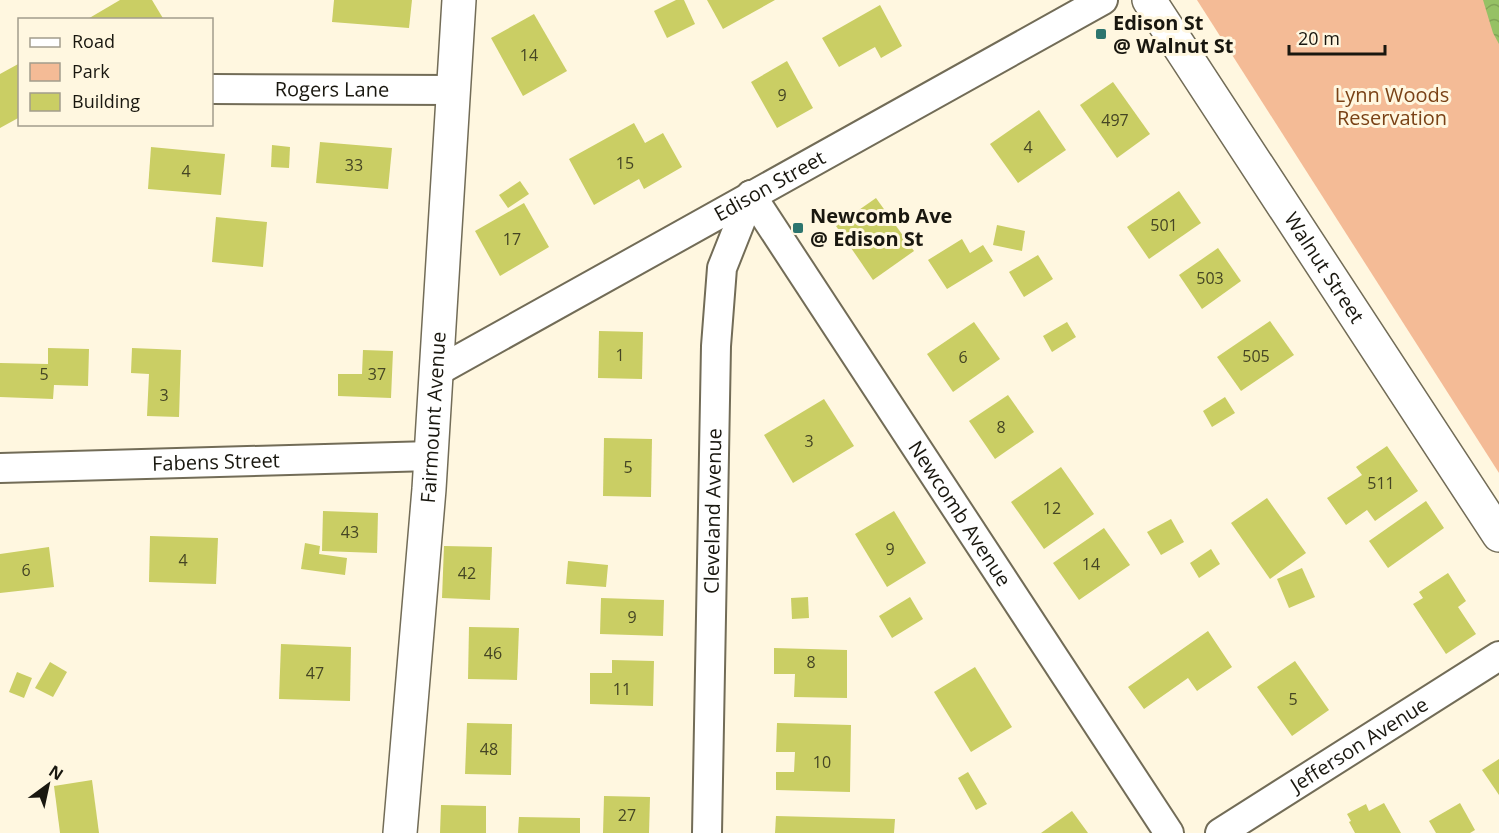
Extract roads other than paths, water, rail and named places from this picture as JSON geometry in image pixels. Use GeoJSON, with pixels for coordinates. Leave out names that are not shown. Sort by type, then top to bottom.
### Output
{"type":"FeatureCollection","features":[{"type":"Feature","properties":{"kind":"street","name":"Fairmount Avenue"},"geometry":{"type":"LineString","coordinates":[[400,833],[431,456],[459,0]]}},
{"type":"Feature","properties":{"kind":"street","name":"Edison Street"},"geometry":{"type":"LineString","coordinates":[[436,372],[1103,0]]}},
{"type":"Feature","properties":{"kind":"street","name":"Walnut Street"},"geometry":{"type":"LineString","coordinates":[[1149,0],[1499,536]]}},
{"type":"Feature","properties":{"kind":"street","name":"Rogers Lane"},"geometry":{"type":"LineString","coordinates":[[213,88],[454,90]]}},
{"type":"Feature","properties":{"kind":"street","name":"Cleveland Avenue"},"geometry":{"type":"LineString","coordinates":[[706,833],[716,346],[723,268],[751,195]]}},
{"type":"Feature","properties":{"kind":"street","name":"Newcomb Avenue"},"geometry":{"type":"LineString","coordinates":[[751,195],[1169,833]]}},
{"type":"Feature","properties":{"kind":"street","name":"Fabens Street"},"geometry":{"type":"LineString","coordinates":[[0,468],[431,456]]}},
{"type":"Feature","properties":{"kind":"street","name":"Jefferson Avenue"},"geometry":{"type":"LineString","coordinates":[[1220,833],[1499,656]]}},
{"type":"Feature","properties":{"kind":"water"},"geometry":{"type":"Polygon","coordinates":[[[1483,0],[1499,0],[1499,44],[1493,33],[1483,0]]]}},
{"type":"Feature","properties":{"kind":"place","name":"Edison St @ Walnut St"},"geometry":{"type":"Point","coordinates":[1101,34]}},
{"type":"Feature","properties":{"kind":"place","name":"Newcomb Ave @ Edison St"},"geometry":{"type":"Point","coordinates":[798,228]}},
{"type":"Feature","properties":{"kind":"park label","name":"Lynn Woods Reservation"},"geometry":{"type":"Point","coordinates":[1392,106]}}]}
